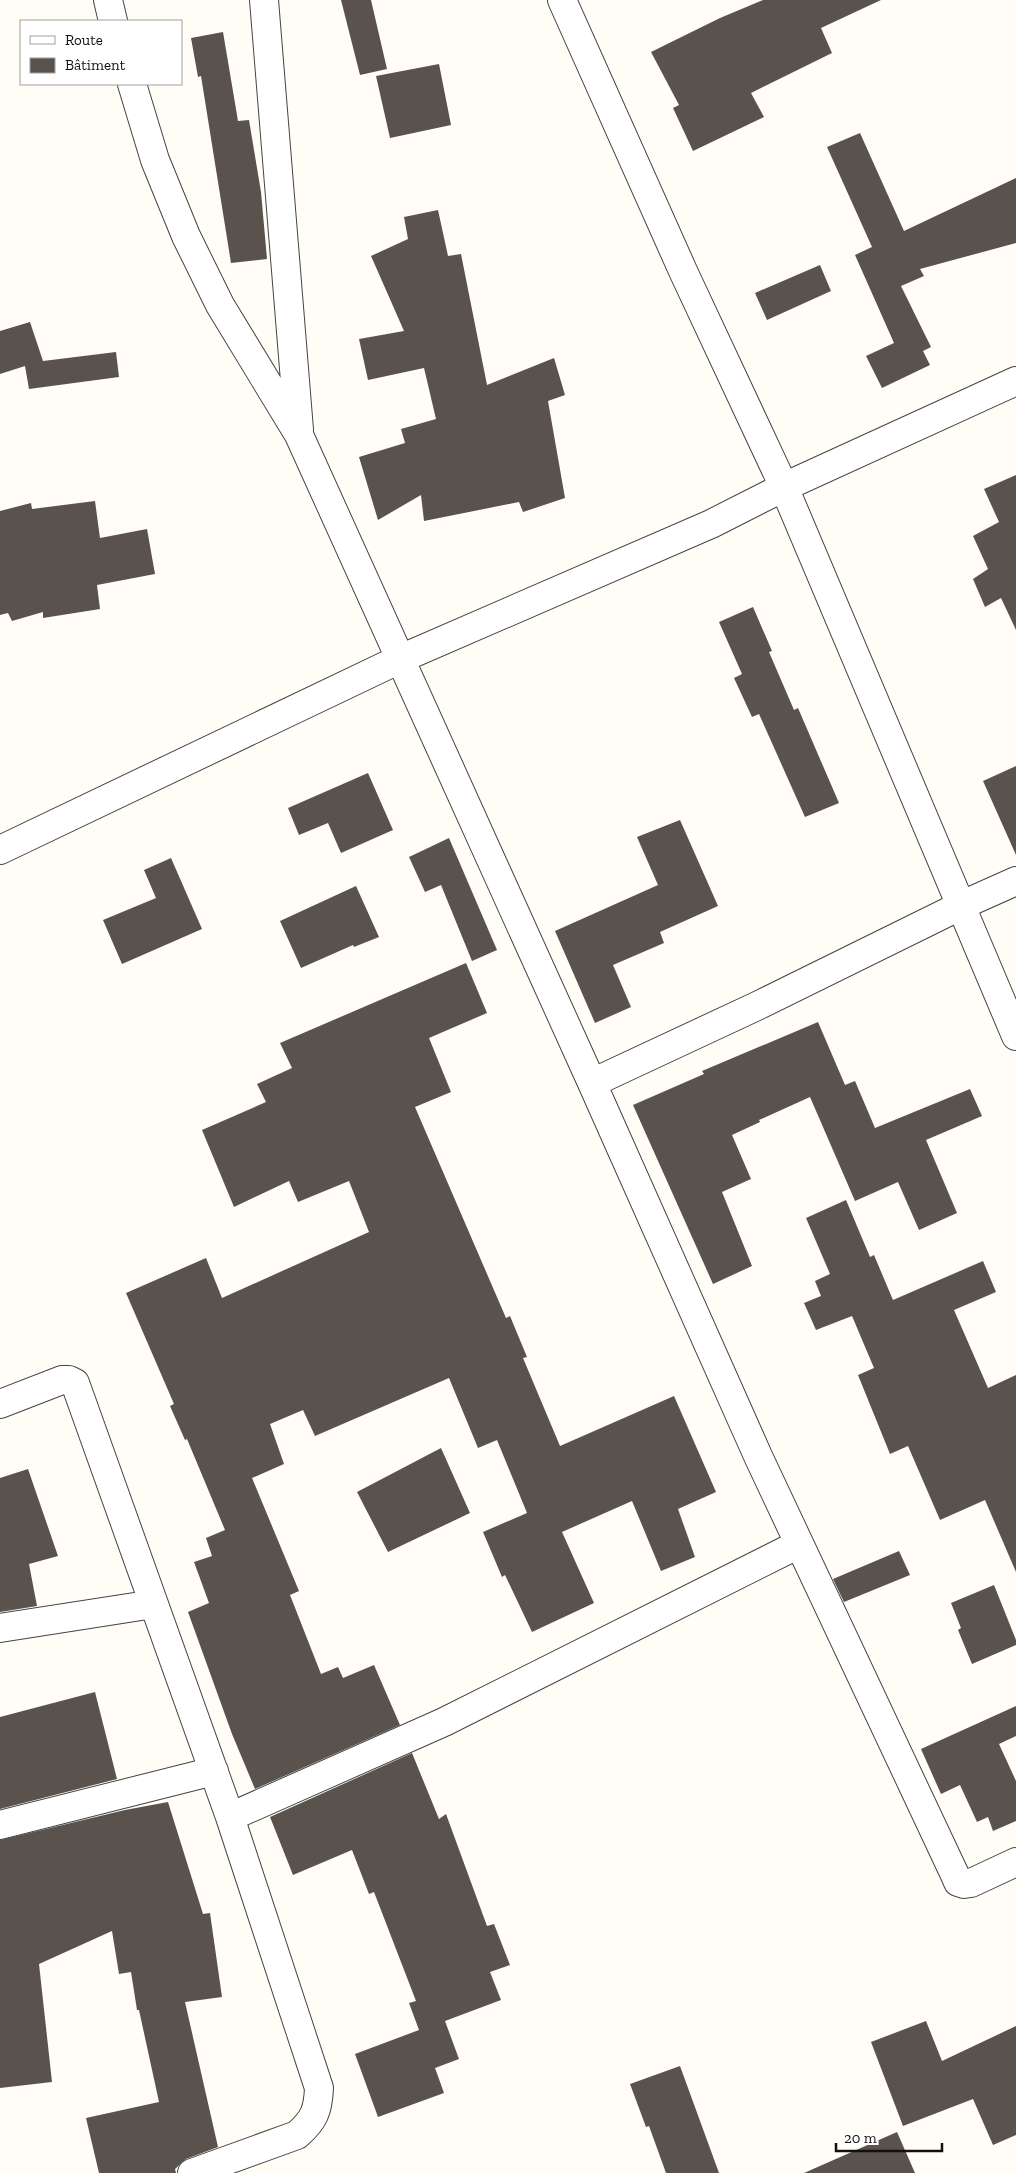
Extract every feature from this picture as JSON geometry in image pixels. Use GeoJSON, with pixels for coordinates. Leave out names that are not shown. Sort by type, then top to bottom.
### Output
{"type":"FeatureCollection","features":[{"type":"Feature","properties":{"kind":"street"},"geometry":{"type":"LineString","coordinates":[[108,0],[113,20]]}},
{"type":"Feature","properties":{"kind":"street"},"geometry":{"type":"LineString","coordinates":[[264,0],[299,436]]}},
{"type":"Feature","properties":{"kind":"street"},"geometry":{"type":"LineString","coordinates":[[562,0],[683,271],[784,487],[1016,1036]]}},
{"type":"Feature","properties":{"kind":"street"},"geometry":{"type":"LineString","coordinates":[[132,85],[155,160],[190,245],[220,305],[299,436],[592,1083],[754,1447],[958,1882],[964,1884],[971,1883],[1016,1862]]}},
{"type":"Feature","properties":{"kind":"street"},"geometry":{"type":"LineString","coordinates":[[0,850],[400,659],[711,524],[784,487],[1016,382]]}},
{"type":"Feature","properties":{"kind":"street"},"geometry":{"type":"LineString","coordinates":[[592,1083],[757,1006],[960,906],[1016,881]]}},
{"type":"Feature","properties":{"kind":"street"},"geometry":{"type":"LineString","coordinates":[[0,1404],[62,1380],[69,1380],[75,1383],[230,1817],[318,2088],[316,2112],[310,2124],[297,2135],[192,2173]]}},
{"type":"Feature","properties":{"kind":"street"},"geometry":{"type":"LineString","coordinates":[[230,1817],[444,1722],[800,1544]]}},
{"type":"Feature","properties":{"kind":"street"},"geometry":{"type":"LineString","coordinates":[[0,1628],[154,1604]]}},
{"type":"Feature","properties":{"kind":"street"},"geometry":{"type":"LineString","coordinates":[[0,1826],[214,1771]]}},
{"type":"Feature","properties":{"kind":"building"},"geometry":{"type":"Polygon","coordinates":[[[341,0],[371,0],[387,69],[360,75],[341,0]]]}},
{"type":"Feature","properties":{"kind":"building"},"geometry":{"type":"Polygon","coordinates":[[[763,0],[881,0],[821,28],[832,53],[751,93],[764,117],[693,151],[673,108],[679,105],[651,52],[720,18],[763,0]]]}},
{"type":"Feature","properties":{"kind":"building"},"geometry":{"type":"Polygon","coordinates":[[[223,32],[238,121],[249,120],[261,192],[267,259],[231,263],[201,76],[198,77],[191,38],[223,32]]]}},
{"type":"Feature","properties":{"kind":"building"},"geometry":{"type":"Polygon","coordinates":[[[439,64],[451,125],[390,138],[376,76],[439,64]]]}},
{"type":"Feature","properties":{"kind":"building"},"geometry":{"type":"Polygon","coordinates":[[[860,133],[904,231],[1016,178],[1016,243],[920,269],[924,276],[901,286],[931,347],[923,351],[930,365],[882,388],[866,356],[894,343],[855,255],[872,247],[827,147],[860,133]]]}},
{"type":"Feature","properties":{"kind":"building"},"geometry":{"type":"Polygon","coordinates":[[[438,210],[448,256],[461,254],[487,385],[554,358],[565,395],[548,401],[565,498],[523,512],[519,502],[424,521],[421,495],[378,520],[359,457],[405,443],[401,429],[436,419],[424,368],[368,380],[359,339],[404,331],[371,256],[408,239],[404,217],[438,210]]]}},
{"type":"Feature","properties":{"kind":"building"},"geometry":{"type":"Polygon","coordinates":[[[820,265],[831,291],[767,320],[755,293],[820,265]]]}},
{"type":"Feature","properties":{"kind":"building"},"geometry":{"type":"Polygon","coordinates":[[[30,322],[43,361],[116,352],[119,377],[29,389],[25,366],[0,374],[0,331],[30,322]]]}},
{"type":"Feature","properties":{"kind":"building"},"geometry":{"type":"Polygon","coordinates":[[[1016,475],[1016,630],[1001,598],[985,607],[973,579],[988,569],[973,536],[999,522],[984,489],[1016,475]]]}},
{"type":"Feature","properties":{"kind":"building"},"geometry":{"type":"Polygon","coordinates":[[[95,501],[100,538],[147,529],[155,574],[97,585],[100,609],[43,618],[43,612],[12,621],[8,613],[0,615],[0,511],[31,503],[32,509],[95,501]]]}},
{"type":"Feature","properties":{"kind":"building"},"geometry":{"type":"Polygon","coordinates":[[[753,607],[772,651],[769,652],[794,710],[798,708],[839,803],[805,817],[759,714],[752,717],[734,678],[742,674],[719,622],[753,607]]]}},
{"type":"Feature","properties":{"kind":"building"},"geometry":{"type":"Polygon","coordinates":[[[1016,766],[1016,855],[983,781],[1016,766]]]}},
{"type":"Feature","properties":{"kind":"building"},"geometry":{"type":"Polygon","coordinates":[[[368,773],[393,830],[341,853],[328,823],[299,835],[288,808],[368,773]]]}},
{"type":"Feature","properties":{"kind":"building"},"geometry":{"type":"Polygon","coordinates":[[[680,820],[718,906],[660,932],[664,943],[613,965],[631,1007],[595,1023],[555,931],[658,885],[637,837],[680,820]]]}},
{"type":"Feature","properties":{"kind":"building"},"geometry":{"type":"Polygon","coordinates":[[[449,838],[497,950],[472,961],[441,885],[425,892],[409,857],[449,838]]]}},
{"type":"Feature","properties":{"kind":"building"},"geometry":{"type":"Polygon","coordinates":[[[171,858],[202,929],[122,964],[103,920],[156,898],[144,870],[171,858]]]}},
{"type":"Feature","properties":{"kind":"building"},"geometry":{"type":"Polygon","coordinates":[[[356,886],[379,937],[354,947],[353,945],[301,968],[280,921],[356,886]]]}},
{"type":"Feature","properties":{"kind":"building"},"geometry":{"type":"Polygon","coordinates":[[[466,963],[487,1013],[429,1038],[451,1092],[415,1107],[506,1318],[510,1316],[527,1357],[523,1358],[560,1446],[674,1396],[716,1492],[678,1509],[695,1557],[661,1571],[632,1501],[562,1532],[594,1603],[532,1632],[505,1575],[502,1577],[483,1532],[527,1513],[497,1440],[478,1448],[449,1378],[315,1436],[303,1410],[270,1424],[284,1464],[252,1478],[299,1591],[290,1595],[321,1674],[338,1667],[343,1678],[374,1665],[400,1725],[255,1789],[232,1734],[188,1612],[209,1603],[194,1562],[212,1556],[206,1538],[225,1530],[187,1439],[185,1440],[170,1406],[174,1404],[126,1293],[206,1258],[222,1298],[369,1232],[349,1181],[298,1202],[289,1181],[234,1207],[202,1130],[266,1102],[257,1084],[292,1068],[280,1043],[466,963]]]}},
{"type":"Feature","properties":{"kind":"building"},"geometry":{"type":"Polygon","coordinates":[[[818,1022],[845,1085],[855,1081],[875,1128],[970,1089],[982,1116],[926,1140],[957,1213],[919,1230],[898,1182],[855,1201],[810,1097],[759,1120],[760,1122],[732,1135],[751,1179],[722,1192],[752,1266],[713,1284],[633,1105],[704,1074],[702,1071],[818,1022]]]}},
{"type":"Feature","properties":{"kind":"building"},"geometry":{"type":"Polygon","coordinates":[[[846,1200],[870,1257],[874,1255],[893,1300],[983,1261],[996,1292],[954,1310],[988,1388],[1016,1375],[1016,1572],[985,1500],[940,1520],[908,1446],[890,1454],[858,1375],[874,1368],[852,1316],[816,1330],[804,1303],[821,1296],[815,1281],[830,1274],[806,1218],[846,1200]]]}},
{"type":"Feature","properties":{"kind":"building"},"geometry":{"type":"Polygon","coordinates":[[[441,1448],[470,1513],[388,1552],[357,1492],[441,1448]]]}},
{"type":"Feature","properties":{"kind":"building"},"geometry":{"type":"Polygon","coordinates":[[[28,1469],[58,1556],[29,1564],[37,1606],[0,1612],[0,1478],[28,1469]]]}},
{"type":"Feature","properties":{"kind":"building"},"geometry":{"type":"Polygon","coordinates":[[[899,1551],[910,1575],[844,1602],[833,1579],[899,1551]]]}},
{"type":"Feature","properties":{"kind":"building"},"geometry":{"type":"Polygon","coordinates":[[[994,1585],[1016,1640],[1016,1645],[972,1664],[958,1630],[961,1628],[951,1603],[994,1585]]]}},
{"type":"Feature","properties":{"kind":"building"},"geometry":{"type":"Polygon","coordinates":[[[95,1692],[117,1779],[0,1809],[0,1717],[95,1692]]]}},
{"type":"Feature","properties":{"kind":"building"},"geometry":{"type":"Polygon","coordinates":[[[1016,1706],[1016,1736],[999,1744],[1016,1781],[1016,1821],[993,1831],[988,1817],[977,1822],[960,1785],[941,1794],[921,1749],[1016,1706]]]}},
{"type":"Feature","properties":{"kind":"building"},"geometry":{"type":"Polygon","coordinates":[[[412,1753],[439,1819],[446,1814],[487,1926],[494,1924],[510,1965],[490,1972],[501,2000],[445,2021],[459,2059],[435,2068],[444,2093],[378,2117],[355,2054],[419,2030],[409,2003],[416,2001],[374,1892],[369,1894],[352,1850],[293,1875],[270,1817],[412,1753]]]}},
{"type":"Feature","properties":{"kind":"building"},"geometry":{"type":"Polygon","coordinates":[[[168,1802],[203,1914],[210,1913],[222,1997],[185,2002],[218,2147],[186,2159],[175,2169],[176,2173],[99,2173],[86,2118],[159,2102],[139,2010],[137,2010],[131,1972],[119,1974],[112,1931],[39,1964],[52,2082],[0,2088],[0,1840],[125,1810],[168,1802]]]}},
{"type":"Feature","properties":{"kind":"building"},"geometry":{"type":"Polygon","coordinates":[[[926,2021],[942,2061],[1016,2026],[1016,2135],[993,2145],[973,2099],[903,2126],[871,2042],[926,2021]]]}},
{"type":"Feature","properties":{"kind":"building"},"geometry":{"type":"Polygon","coordinates":[[[680,2066],[719,2173],[666,2173],[649,2126],[646,2127],[630,2084],[680,2066]]]}},
{"type":"Feature","properties":{"kind":"building"},"geometry":{"type":"Polygon","coordinates":[[[897,2132],[915,2173],[804,2173],[897,2132]]]}}]}
